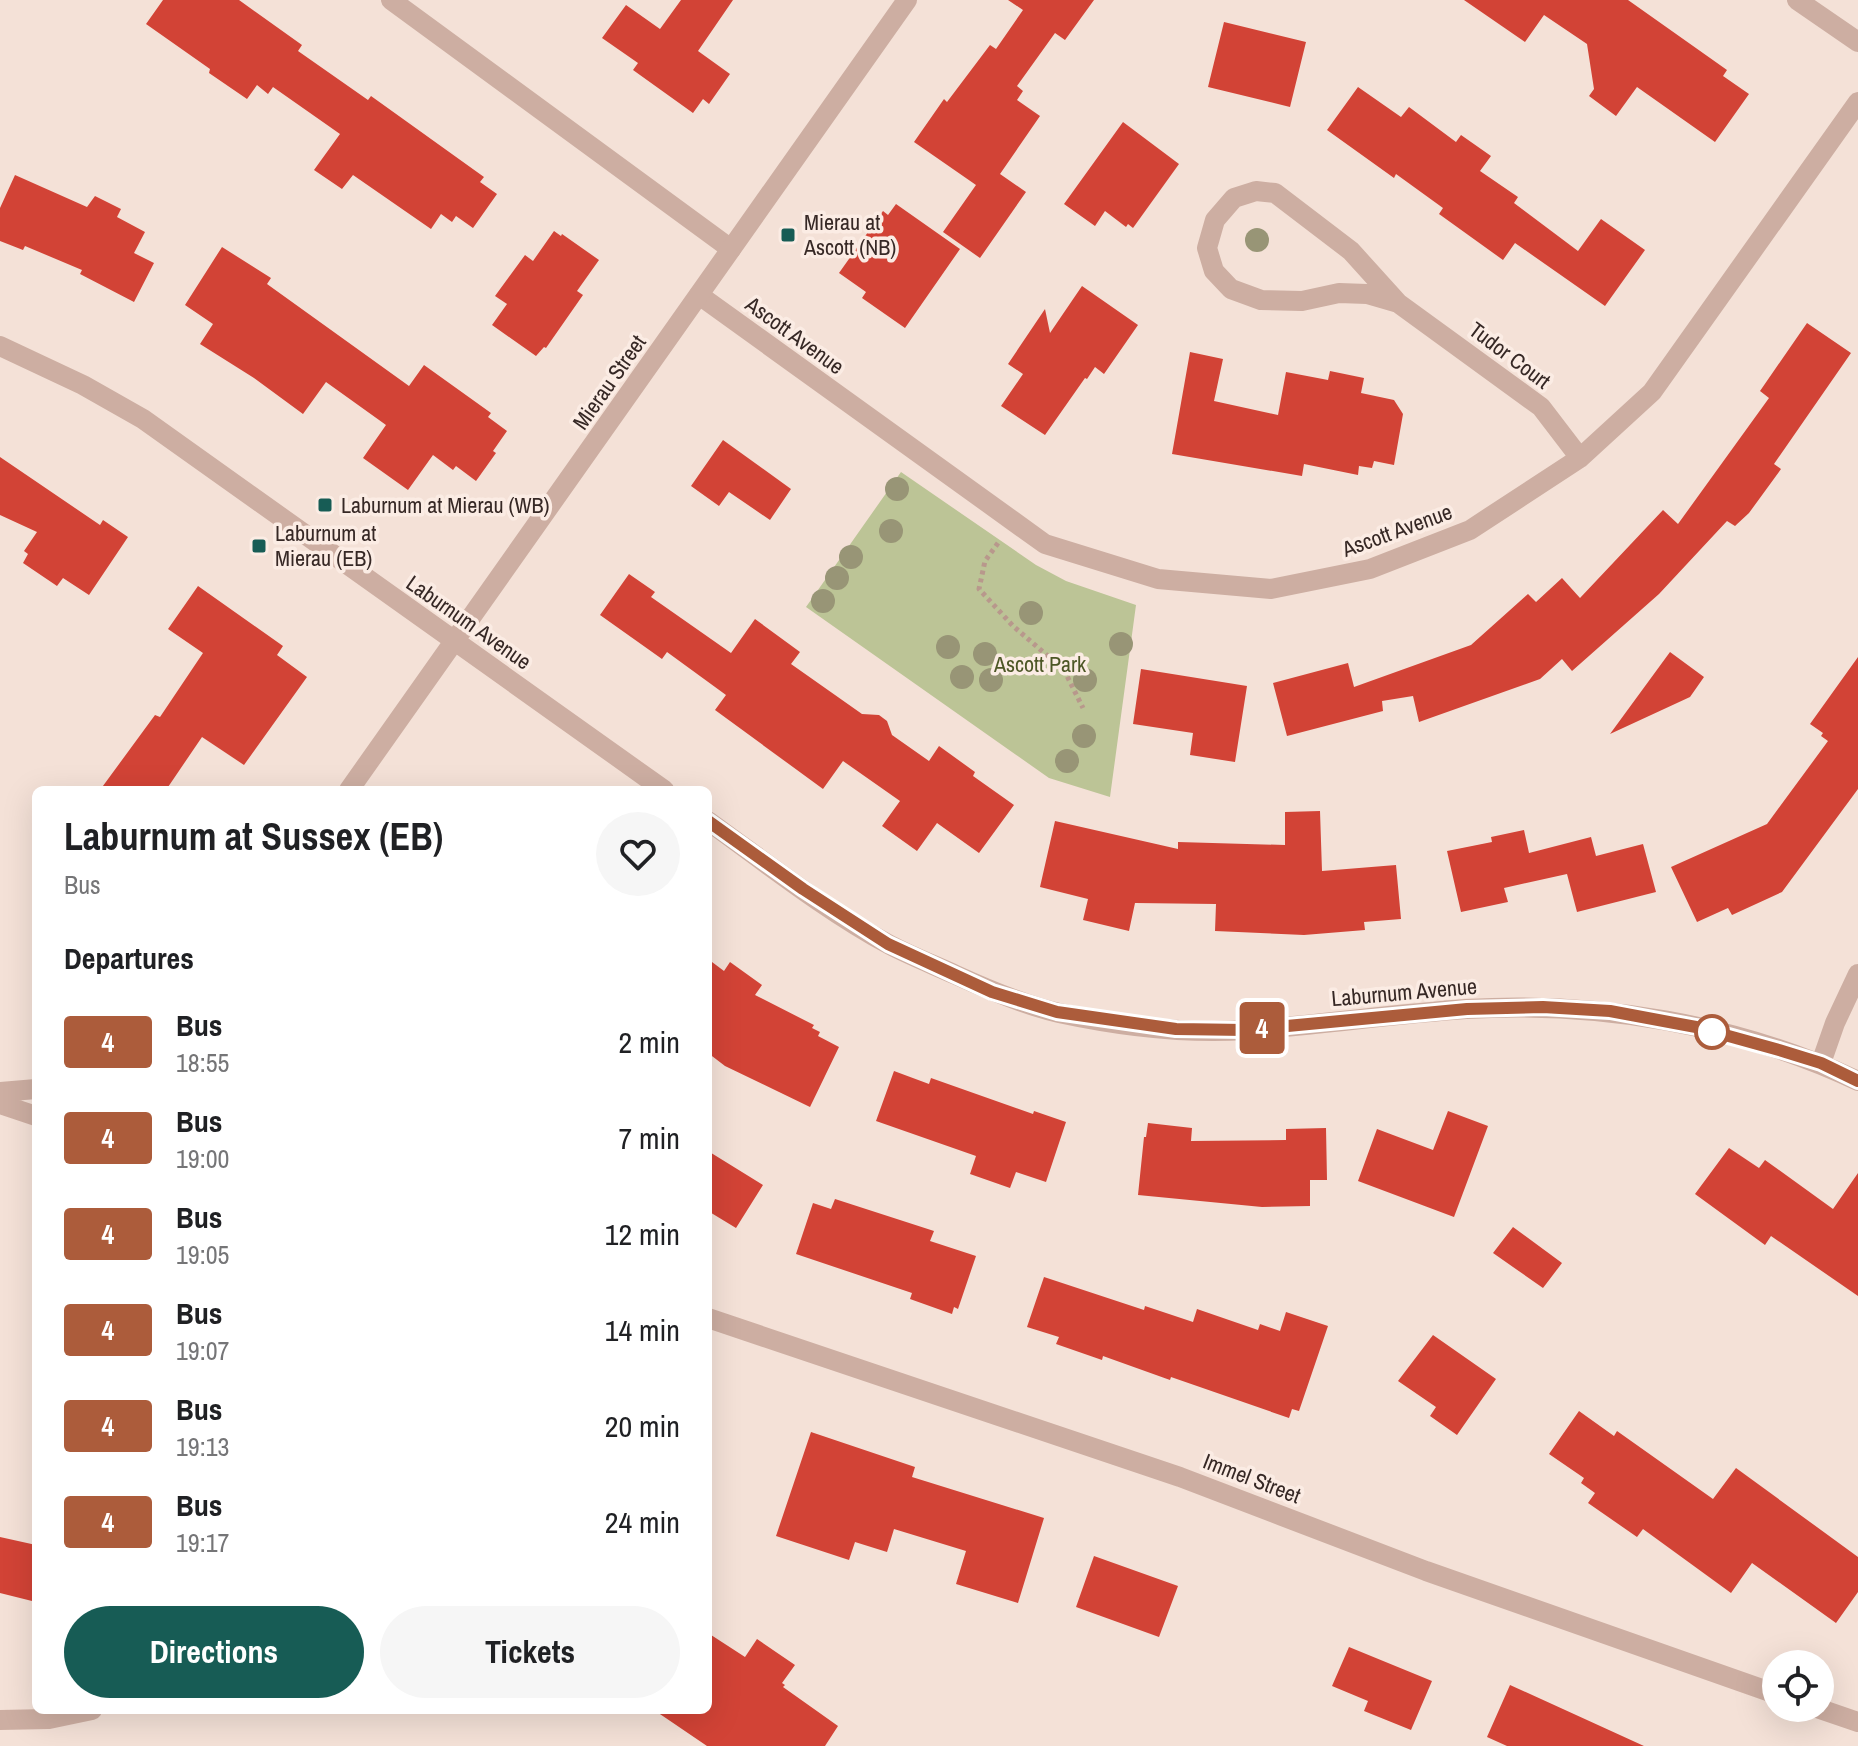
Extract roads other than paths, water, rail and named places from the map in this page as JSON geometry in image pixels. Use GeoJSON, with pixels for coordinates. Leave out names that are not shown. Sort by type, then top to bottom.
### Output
{"type":"FeatureCollection","features":[{"type":"Feature","properties":{"kind":"street"},"geometry":{"type":"LineString","coordinates":[[391,0],[731,249]]}},
{"type":"Feature","properties":{"kind":"street","name":"Mierau Street"},"geometry":{"type":"LineString","coordinates":[[352,786],[907,0]]}},
{"type":"Feature","properties":{"kind":"street"},"geometry":{"type":"LineString","coordinates":[[1797,0],[1858,42]]}},
{"type":"Feature","properties":{"kind":"street","name":"Ascott Avenue"},"geometry":{"type":"LineString","coordinates":[[699,295],[1045,544],[1158,579],[1271,589],[1370,569],[1470,530],[1580,458],[1652,392],[1858,102]]}},
{"type":"Feature","properties":{"kind":"street","name":"Tudor Court"},"geometry":{"type":"LineString","coordinates":[[1398,303],[1367,294],[1339,293],[1302,301],[1261,300],[1231,289],[1214,271],[1207,248],[1215,220],[1234,198],[1256,191],[1275,193],[1351,251],[1398,303],[1541,407],[1580,458]]}},
{"type":"Feature","properties":{"kind":"street"},"geometry":{"type":"LineString","coordinates":[[1339,293],[1351,276],[1351,251]]}},
{"type":"Feature","properties":{"kind":"street","name":"Laburnum Avenue"},"geometry":{"type":"LineString","coordinates":[[0,346],[83,385],[143,419],[658,786]]}},
{"type":"Feature","properties":{"kind":"street","name":"Laburnum Avenue"},"geometry":{"type":"LineString","coordinates":[[712,824],[803,889],[888,944],[992,992],[1057,1012],[1176,1029],[1245,1030],[1467,1009],[1543,1007],[1610,1011],[1696,1027],[1821,1063],[1858,1081]]}},
{"type":"Feature","properties":{"kind":"street"},"geometry":{"type":"LineString","coordinates":[[1821,1063],[1835,1023],[1858,974]]}},
{"type":"Feature","properties":{"kind":"street"},"geometry":{"type":"LineString","coordinates":[[0,1092],[32,1089]]}},
{"type":"Feature","properties":{"kind":"street"},"geometry":{"type":"LineString","coordinates":[[0,1104],[32,1115]]}},
{"type":"Feature","properties":{"kind":"street","name":"Immel Street"},"geometry":{"type":"LineString","coordinates":[[712,1319],[1180,1477],[1426,1571],[1762,1689]]}},
{"type":"Feature","properties":{"kind":"street"},"geometry":{"type":"LineString","coordinates":[[0,1720],[49,1719],[73,1714]]}},
{"type":"Feature","properties":{"kind":"street"},"geometry":{"type":"LineString","coordinates":[[1834,1714],[1858,1722]]}},
{"type":"Feature","properties":{"kind":"place","name":"Mierau at Ascott (NB)"},"geometry":{"type":"Point","coordinates":[788,235]}},
{"type":"Feature","properties":{"kind":"place","name":"Laburnum at Mierau (WB)"},"geometry":{"type":"Point","coordinates":[325,505]}},
{"type":"Feature","properties":{"kind":"place","name":"Laburnum at Mierau (EB)"},"geometry":{"type":"Point","coordinates":[259,546]}},
{"type":"Feature","properties":{"kind":"park label","name":"Ascott Park"},"geometry":{"type":"Point","coordinates":[1040,664]}}]}
